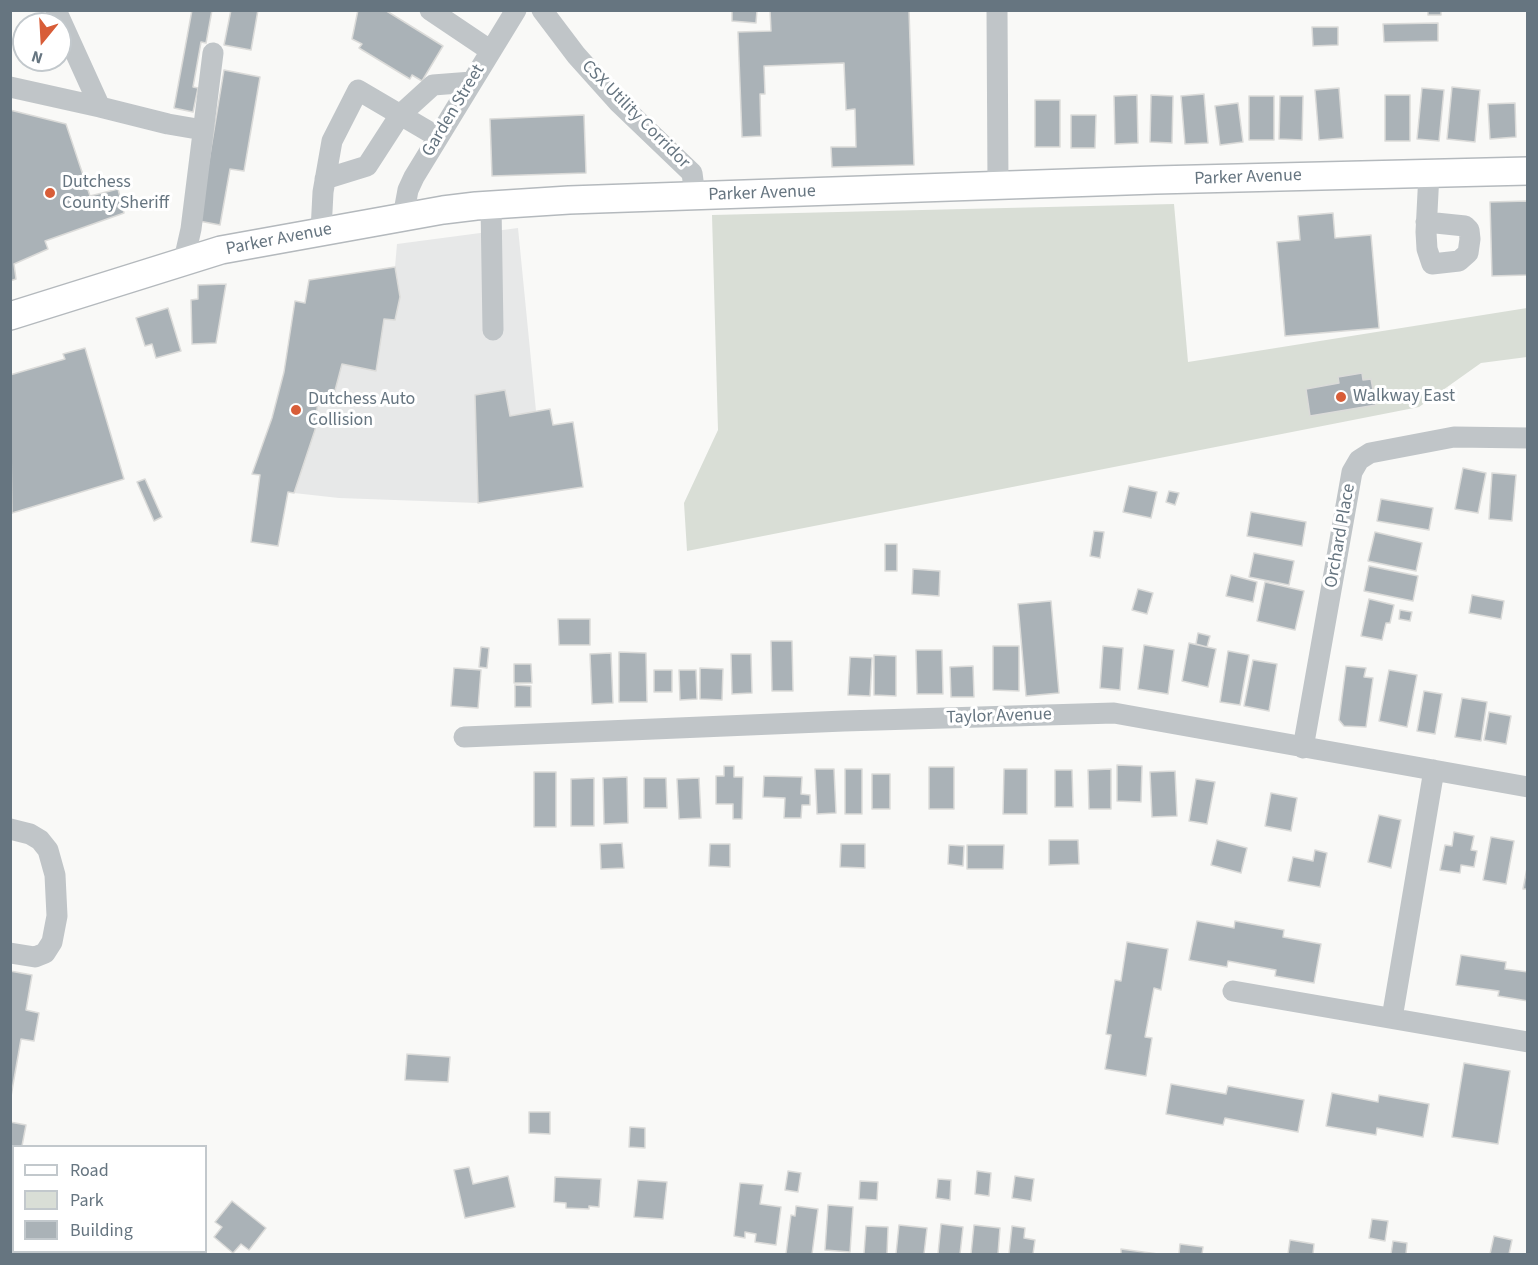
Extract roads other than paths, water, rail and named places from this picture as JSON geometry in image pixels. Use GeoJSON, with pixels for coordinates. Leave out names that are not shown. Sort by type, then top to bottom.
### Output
{"type":"FeatureCollection","features":[{"type":"Feature","properties":{"kind":"main road","name":"Parker Avenue"},"geometry":{"type":"LineString","coordinates":[[10,316],[220,250],[403,217],[491,204],[998,185],[1527,171]]}},
{"type":"Feature","properties":{"kind":"street"},"geometry":{"type":"LineString","coordinates":[[56,10],[100,107]]}},
{"type":"Feature","properties":{"kind":"street"},"geometry":{"type":"LineString","coordinates":[[430,10],[491,51]]}},
{"type":"Feature","properties":{"kind":"street","name":"Garden Street"},"geometry":{"type":"LineString","coordinates":[[403,217],[408,190],[516,10]]}},
{"type":"Feature","properties":{"kind":"street","name":"CSX Utility Corridor"},"geometry":{"type":"LineString","coordinates":[[542,10],[576,55],[619,103],[692,173],[695,196]]}},
{"type":"Feature","properties":{"kind":"street"},"geometry":{"type":"LineString","coordinates":[[997,10],[998,185]]}},
{"type":"Feature","properties":{"kind":"street"},"geometry":{"type":"LineString","coordinates":[[184,260],[191,229],[213,53]]}},
{"type":"Feature","properties":{"kind":"street"},"geometry":{"type":"LineString","coordinates":[[325,179],[367,166],[400,115],[433,85],[472,82]]}},
{"type":"Feature","properties":{"kind":"street"},"geometry":{"type":"LineString","coordinates":[[10,87],[203,130]]}},
{"type":"Feature","properties":{"kind":"street"},"geometry":{"type":"LineString","coordinates":[[321,231],[325,179],[332,141],[358,90],[438,137]]}},
{"type":"Feature","properties":{"kind":"street"},"geometry":{"type":"LineString","coordinates":[[1426,222],[1429,172]]}},
{"type":"Feature","properties":{"kind":"street"},"geometry":{"type":"LineString","coordinates":[[491,204],[494,330]]}},
{"type":"Feature","properties":{"kind":"street","name":"Orchard Place"},"geometry":{"type":"LineString","coordinates":[[1303,748],[1350,481],[1359,460],[1370,453],[1454,437],[1527,438]]}},
{"type":"Feature","properties":{"kind":"street","name":"Taylor Avenue"},"geometry":{"type":"LineString","coordinates":[[464,737],[1114,713],[1527,787]]}},
{"type":"Feature","properties":{"kind":"street"},"geometry":{"type":"LineString","coordinates":[[1392,1018],[1434,771]]}},
{"type":"Feature","properties":{"kind":"street"},"geometry":{"type":"LineString","coordinates":[[10,829],[30,834],[40,840],[48,850],[55,875],[57,916],[52,942],[45,953],[35,957],[10,953]]}},
{"type":"Feature","properties":{"kind":"street"},"geometry":{"type":"LineString","coordinates":[[1233,991],[1527,1042]]}},
{"type":"Feature","properties":{"kind":"place","name":"Dutchess County Sheriff"},"geometry":{"type":"Point","coordinates":[50,193]}},
{"type":"Feature","properties":{"kind":"place","name":"Walkway East"},"geometry":{"type":"Point","coordinates":[1341,397]}},
{"type":"Feature","properties":{"kind":"place","name":"Dutchess Auto Collision"},"geometry":{"type":"Point","coordinates":[296,410]}}]}
